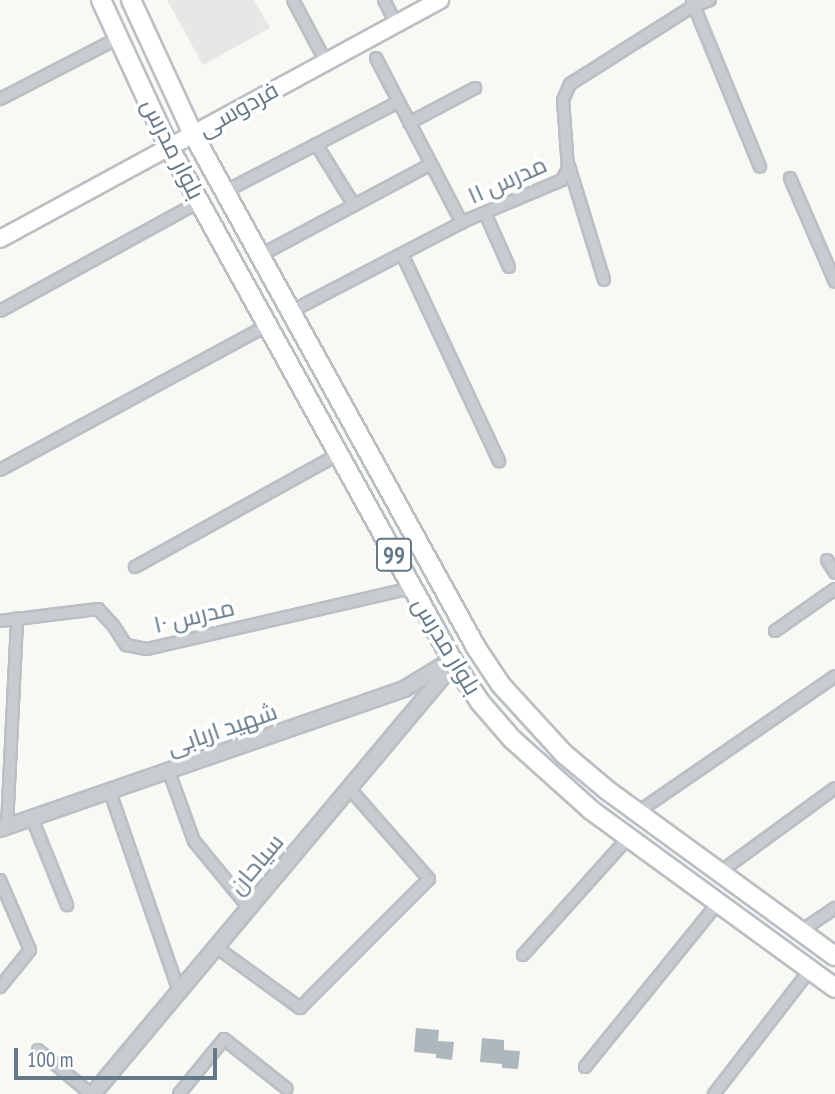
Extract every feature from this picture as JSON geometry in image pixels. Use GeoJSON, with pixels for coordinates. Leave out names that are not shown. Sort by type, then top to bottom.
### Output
{"type":"FeatureCollection","features":[{"type":"Feature","properties":{"kind":"main road","name":"بلوار مدرس"},"geometry":{"type":"LineString","coordinates":[[101,0],[169,147],[412,588],[453,661],[480,702],[512,739],[592,810],[835,988]]}},
{"type":"Feature","properties":{"kind":"main road","name":"بلوار مدرس"},"geometry":{"type":"LineString","coordinates":[[131,0],[193,134],[224,192],[477,649],[501,685],[563,753],[638,812],[835,956]]}},
{"type":"Feature","properties":{"kind":"main road","name":"فردوسی"},"geometry":{"type":"LineString","coordinates":[[0,239],[440,0]]}},
{"type":"Feature","properties":{"kind":"street"},"geometry":{"type":"LineString","coordinates":[[293,0],[326,62]]}},
{"type":"Feature","properties":{"kind":"street"},"geometry":{"type":"LineString","coordinates":[[384,0],[396,24]]}},
{"type":"Feature","properties":{"kind":"street","name":"مدرس ۱۱"},"geometry":{"type":"LineString","coordinates":[[290,312],[462,223],[562,180],[568,164],[564,100],[570,84],[692,3],[710,0]]}},
{"type":"Feature","properties":{"kind":"street"},"geometry":{"type":"LineString","coordinates":[[692,3],[760,167]]}},
{"type":"Feature","properties":{"kind":"street"},"geometry":{"type":"LineString","coordinates":[[0,99],[118,38]]}},
{"type":"Feature","properties":{"kind":"street"},"geometry":{"type":"LineString","coordinates":[[376,58],[462,223]]}},
{"type":"Feature","properties":{"kind":"street"},"geometry":{"type":"LineString","coordinates":[[409,123],[475,88]]}},
{"type":"Feature","properties":{"kind":"street"},"geometry":{"type":"LineString","coordinates":[[224,192],[398,102]]}},
{"type":"Feature","properties":{"kind":"street"},"geometry":{"type":"LineString","coordinates":[[316,144],[354,205]]}},
{"type":"Feature","properties":{"kind":"street"},"geometry":{"type":"LineString","coordinates":[[259,256],[431,164]]}},
{"type":"Feature","properties":{"kind":"street"},"geometry":{"type":"LineString","coordinates":[[568,164],[604,280]]}},
{"type":"Feature","properties":{"kind":"street"},"geometry":{"type":"LineString","coordinates":[[790,178],[835,282]]}},
{"type":"Feature","properties":{"kind":"street"},"geometry":{"type":"LineString","coordinates":[[0,311],[200,202]]}},
{"type":"Feature","properties":{"kind":"street"},"geometry":{"type":"LineString","coordinates":[[485,213],[509,267]]}},
{"type":"Feature","properties":{"kind":"street"},"geometry":{"type":"LineString","coordinates":[[402,254],[499,461]]}},
{"type":"Feature","properties":{"kind":"street"},"geometry":{"type":"LineString","coordinates":[[0,470],[268,326]]}},
{"type":"Feature","properties":{"kind":"street"},"geometry":{"type":"LineString","coordinates":[[135,567],[339,454]]}},
{"type":"Feature","properties":{"kind":"street"},"geometry":{"type":"LineString","coordinates":[[827,560],[835,573]]}},
{"type":"Feature","properties":{"kind":"street","name":"مدرس ۱۰"},"geometry":{"type":"LineString","coordinates":[[0,621],[97,609],[113,625],[126,645],[146,649],[412,588]]}},
{"type":"Feature","properties":{"kind":"street"},"geometry":{"type":"LineString","coordinates":[[775,631],[835,589]]}},
{"type":"Feature","properties":{"kind":"street"},"geometry":{"type":"LineString","coordinates":[[4,827],[17,618]]}},
{"type":"Feature","properties":{"kind":"street","name":"شهید اربابی"},"geometry":{"type":"LineString","coordinates":[[4,827],[404,689],[453,661]]}},
{"type":"Feature","properties":{"kind":"street","name":"سیاحان"},"geometry":{"type":"LineString","coordinates":[[92,1094],[453,661]]}},
{"type":"Feature","properties":{"kind":"street"},"geometry":{"type":"LineString","coordinates":[[638,812],[835,676]]}},
{"type":"Feature","properties":{"kind":"street"},"geometry":{"type":"LineString","coordinates":[[416,681],[427,695]]}},
{"type":"Feature","properties":{"kind":"street"},"geometry":{"type":"LineString","coordinates":[[169,772],[194,841],[248,908]]}},
{"type":"Feature","properties":{"kind":"street"},"geometry":{"type":"LineString","coordinates":[[216,947],[300,1008],[429,879],[349,788]]}},
{"type":"Feature","properties":{"kind":"street"},"geometry":{"type":"LineString","coordinates":[[720,872],[835,788]]}},
{"type":"Feature","properties":{"kind":"street"},"geometry":{"type":"LineString","coordinates":[[110,792],[179,991]]}},
{"type":"Feature","properties":{"kind":"street"},"geometry":{"type":"LineString","coordinates":[[32,818],[67,905]]}},
{"type":"Feature","properties":{"kind":"street"},"geometry":{"type":"LineString","coordinates":[[523,955],[629,837]]}},
{"type":"Feature","properties":{"kind":"street"},"geometry":{"type":"LineString","coordinates":[[0,880],[30,950],[0,987]]}},
{"type":"Feature","properties":{"kind":"street"},"geometry":{"type":"LineString","coordinates":[[585,1067],[718,903]]}},
{"type":"Feature","properties":{"kind":"street"},"geometry":{"type":"LineString","coordinates":[[801,931],[835,908]]}},
{"type":"Feature","properties":{"kind":"street"},"geometry":{"type":"LineString","coordinates":[[715,1094],[810,970]]}},
{"type":"Feature","properties":{"kind":"street"},"geometry":{"type":"LineString","coordinates":[[179,1094],[224,1039],[287,1089]]}},
{"type":"Feature","properties":{"kind":"street"},"geometry":{"type":"LineString","coordinates":[[38,1050],[92,1094]]}},
{"type":"Feature","properties":{"kind":"shaded area"},"geometry":{"type":"Polygon","coordinates":[[[167,0],[254,0],[270,28],[203,65],[167,0]]]}},
{"type":"Feature","properties":{"kind":"building"},"geometry":{"type":"Polygon","coordinates":[[[416,1028],[439,1030],[438,1041],[454,1042],[452,1060],[436,1058],[436,1054],[414,1052],[416,1028]]]}},
{"type":"Feature","properties":{"kind":"building"},"geometry":{"type":"Polygon","coordinates":[[[482,1038],[504,1040],[504,1050],[520,1051],[518,1069],[480,1062],[482,1038]]]}}]}
